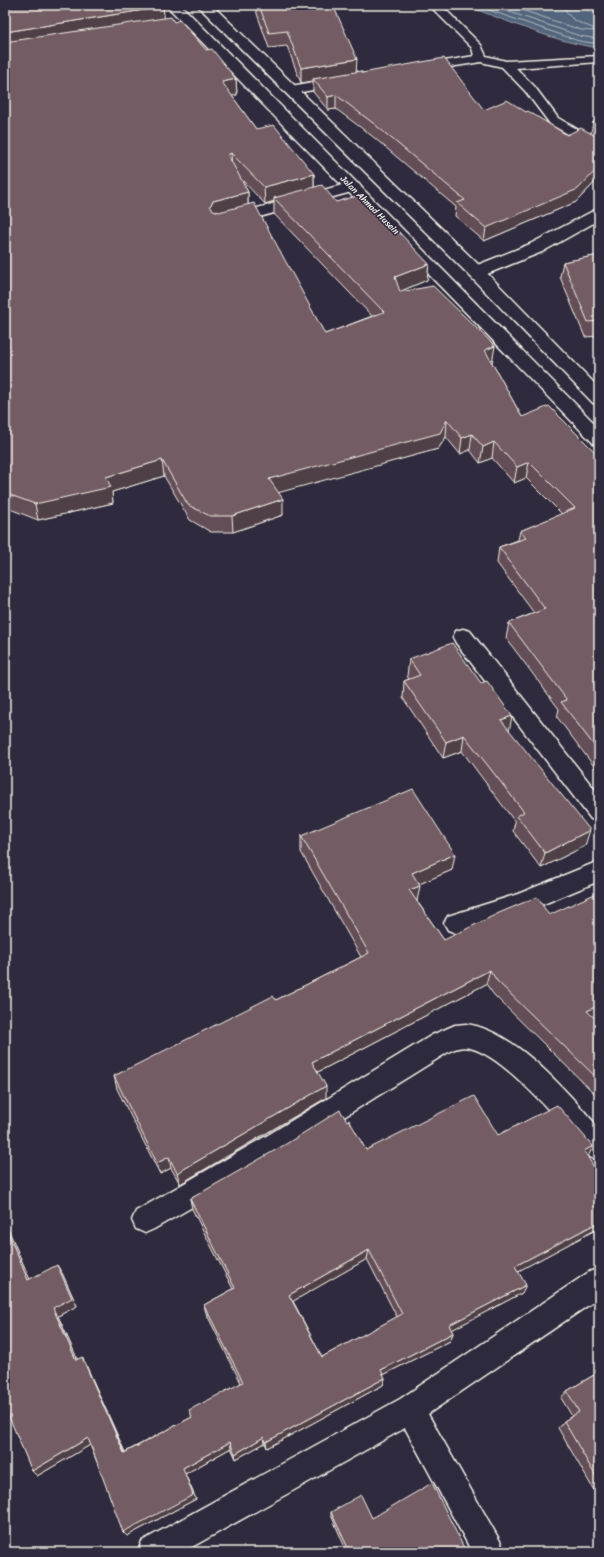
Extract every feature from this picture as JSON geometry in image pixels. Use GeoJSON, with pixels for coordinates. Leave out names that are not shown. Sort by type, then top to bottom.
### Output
{"type":"FeatureCollection","features":[{"type":"Feature","properties":{"kind":"main road","name":"Jalan Ahmad Husein"},"geometry":{"type":"LineString","coordinates":[[173,5],[599,439]]}},
{"type":"Feature","properties":{"kind":"main road"},"geometry":{"type":"LineString","coordinates":[[204,5],[476,272],[599,399]]}},
{"type":"Feature","properties":{"kind":"main road"},"geometry":{"type":"LineString","coordinates":[[177,26],[192,24]]}},
{"type":"Feature","properties":{"kind":"main road"},"geometry":{"type":"LineString","coordinates":[[340,175],[368,166]]}},
{"type":"Feature","properties":{"kind":"main road"},"geometry":{"type":"LineString","coordinates":[[220,222],[353,187]]}},
{"type":"Feature","properties":{"kind":"main road"},"geometry":{"type":"LineString","coordinates":[[476,272],[536,248],[599,214]]}},
{"type":"Feature","properties":{"kind":"main road"},"geometry":{"type":"LineString","coordinates":[[463,637],[599,812]]}},
{"type":"Feature","properties":{"kind":"main road"},"geometry":{"type":"LineString","coordinates":[[456,923],[522,903],[599,871]]}},
{"type":"Feature","properties":{"kind":"main road"},"geometry":{"type":"LineString","coordinates":[[145,1220],[277,1144],[441,1043],[460,1035],[470,1036],[482,1040],[498,1048],[516,1061],[573,1118],[599,1148]]}},
{"type":"Feature","properties":{"kind":"main road"},"geometry":{"type":"LineString","coordinates":[[153,1552],[410,1409],[599,1282]]}},
{"type":"Feature","properties":{"kind":"main road"},"geometry":{"type":"LineString","coordinates":[[410,1409],[489,1552]]}},
{"type":"Feature","properties":{"kind":"lane"},"geometry":{"type":"LineString","coordinates":[[435,5],[476,47],[481,58]]}},
{"type":"Feature","properties":{"kind":"lane"},"geometry":{"type":"LineString","coordinates":[[410,70],[481,58],[506,65],[599,59]]}},
{"type":"Feature","properties":{"kind":"lane"},"geometry":{"type":"LineString","coordinates":[[506,65],[530,90],[554,121],[599,147]]}},
{"type":"Feature","properties":{"kind":"lane"},"geometry":{"type":"LineString","coordinates":[[291,90],[347,80]]}},
{"type":"Feature","properties":{"kind":"water"},"geometry":{"type":"Polygon","coordinates":[[[474,5],[574,5],[599,14],[599,48],[536,32],[475,9],[474,5]]]}},
{"type":"Feature","properties":{"kind":"building"},"geometry":{"type":"Polygon","coordinates":[[[5,5],[162,5],[163,7],[5,32],[5,5]]]}},
{"type":"Feature","properties":{"kind":"building"},"geometry":{"type":"Polygon","coordinates":[[[259,5],[333,5],[357,59],[301,68],[287,31],[269,33],[259,5]]]}},
{"type":"Feature","properties":{"kind":"building"},"geometry":{"type":"Polygon","coordinates":[[[171,17],[174,22],[180,20],[206,50],[212,49],[236,79],[222,82],[256,129],[274,125],[314,174],[264,187],[231,153],[228,155],[248,192],[213,201],[210,206],[213,210],[219,212],[254,203],[325,334],[384,312],[274,198],[322,185],[336,202],[360,195],[392,232],[397,230],[429,264],[395,277],[400,292],[433,286],[495,346],[485,350],[522,417],[549,406],[599,456],[599,752],[561,702],[567,700],[509,623],[545,609],[499,547],[526,538],[520,531],[575,508],[529,462],[517,467],[494,442],[483,447],[472,434],[462,438],[447,420],[440,433],[269,479],[283,499],[232,516],[210,516],[188,505],[162,460],[106,477],[111,487],[35,504],[5,493],[5,426],[10,413],[5,413],[5,42],[171,17]]]}},
{"type":"Feature","properties":{"kind":"building"},"geometry":{"type":"Polygon","coordinates":[[[444,58],[484,110],[507,100],[567,135],[581,128],[599,138],[599,167],[578,189],[486,228],[457,203],[465,200],[373,123],[336,95],[328,97],[313,79],[361,71],[362,73],[444,58]]]}},
{"type":"Feature","properties":{"kind":"building"},"geometry":{"type":"Polygon","coordinates":[[[599,119],[599,126],[593,122],[599,119]]]}},
{"type":"Feature","properties":{"kind":"building"},"geometry":{"type":"Polygon","coordinates":[[[599,255],[599,321],[588,322],[563,262],[599,255]]]}},
{"type":"Feature","properties":{"kind":"building"},"geometry":{"type":"Polygon","coordinates":[[[452,643],[481,683],[487,681],[512,716],[501,720],[590,830],[545,853],[517,816],[524,812],[464,735],[446,742],[404,681],[420,675],[409,659],[452,643]]]}},
{"type":"Feature","properties":{"kind":"building"},"geometry":{"type":"Polygon","coordinates":[[[413,789],[455,854],[412,873],[420,886],[409,890],[444,940],[499,913],[537,897],[549,915],[599,892],[599,1005],[587,1011],[599,1022],[599,1080],[497,981],[490,970],[312,1062],[326,1086],[177,1173],[169,1157],[157,1163],[114,1076],[273,996],[276,1000],[369,953],[301,836],[413,789]]]}},
{"type":"Feature","properties":{"kind":"building"},"geometry":{"type":"Polygon","coordinates":[[[474,1096],[498,1135],[557,1105],[593,1146],[584,1151],[599,1175],[599,1222],[515,1266],[526,1285],[449,1325],[453,1333],[381,1370],[385,1378],[266,1442],[264,1437],[235,1454],[230,1442],[183,1468],[193,1495],[123,1532],[88,1438],[32,1471],[7,1412],[5,1413],[5,1226],[28,1280],[57,1265],[72,1298],[53,1308],[76,1360],[82,1357],[124,1453],[192,1417],[189,1410],[243,1382],[204,1305],[235,1288],[190,1199],[286,1144],[340,1110],[347,1121],[349,1120],[366,1150],[474,1096]],[[369,1250],[289,1295],[322,1357],[402,1314],[369,1250]]]}},
{"type":"Feature","properties":{"kind":"building"},"geometry":{"type":"Polygon","coordinates":[[[599,1372],[599,1482],[564,1421],[579,1412],[567,1391],[599,1372]]]}},
{"type":"Feature","properties":{"kind":"building"},"geometry":{"type":"Polygon","coordinates":[[[432,1483],[466,1552],[350,1552],[331,1512],[361,1495],[372,1518],[432,1483]]]}}]}
